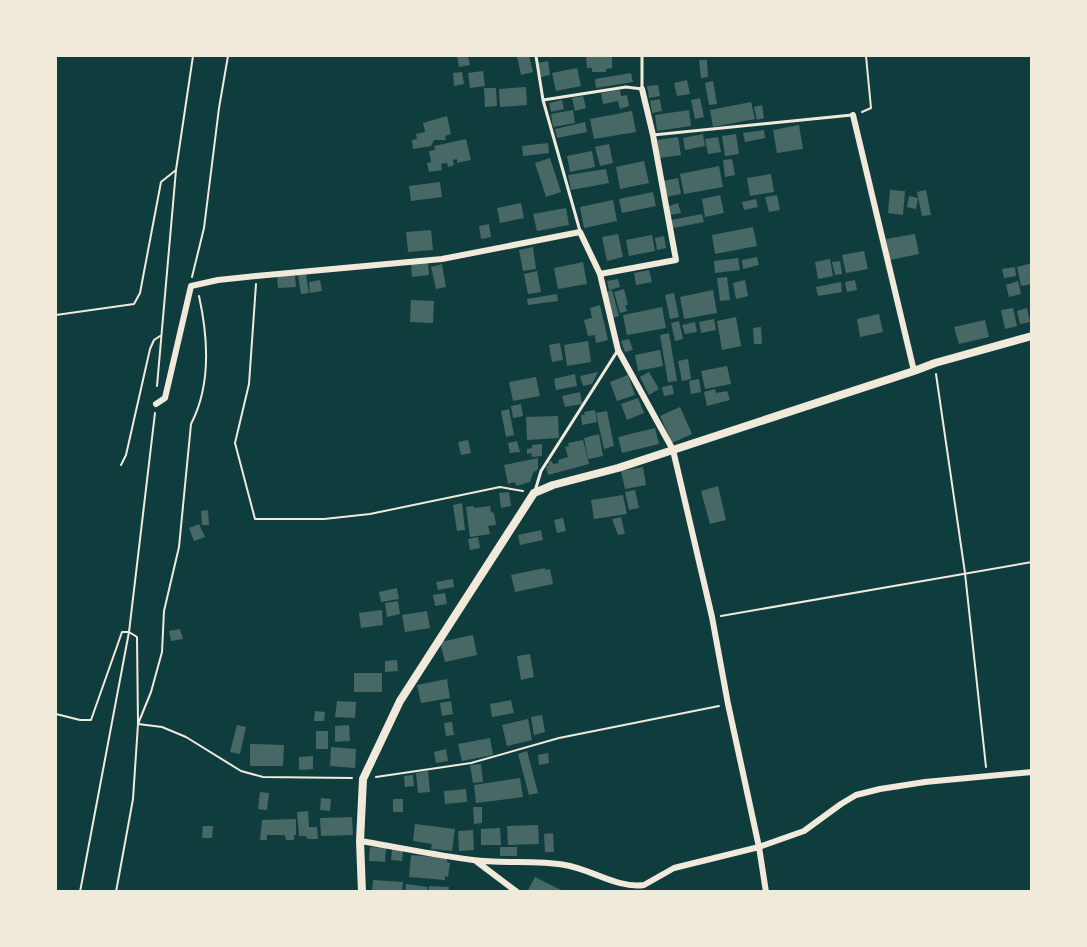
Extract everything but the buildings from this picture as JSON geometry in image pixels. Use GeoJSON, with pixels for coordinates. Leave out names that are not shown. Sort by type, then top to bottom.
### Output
{"type":"FeatureCollection","features":[{"type":"Feature","properties":{"kind":"street"},"geometry":{"type":"LineString","coordinates":[[600,274],[676,260],[653,135],[642,89]]}},
{"type":"Feature","properties":{"kind":"street"},"geometry":{"type":"LineString","coordinates":[[853,115],[914,372]]}},
{"type":"Feature","properties":{"kind":"street"},"geometry":{"type":"LineString","coordinates":[[156,404],[165,398],[191,286],[256,276],[442,259],[580,232],[600,274],[618,350],[673,450],[712,617],[766,891]]}},
{"type":"Feature","properties":{"kind":"street"},"geometry":{"type":"LineString","coordinates":[[362,891],[360,841],[363,779],[400,701],[534,493],[553,485],[618,468],[914,372],[935,363],[1032,336]]}},
{"type":"Feature","properties":{"kind":"street"},"geometry":{"type":"LineString","coordinates":[[360,841],[475,861],[522,861],[566,865],[625,884],[639,886],[674,868],[759,847],[804,831],[856,795],[903,785],[1032,772]]}},
{"type":"Feature","properties":{"kind":"street"},"geometry":{"type":"LineString","coordinates":[[475,861],[517,891]]}},
{"type":"Feature","properties":{"kind":"lane"},"geometry":{"type":"LineString","coordinates":[[536,56],[543,100],[580,232]]}},
{"type":"Feature","properties":{"kind":"lane"},"geometry":{"type":"LineString","coordinates":[[543,100],[626,87],[642,89],[642,56]]}},
{"type":"Feature","properties":{"kind":"lane"},"geometry":{"type":"LineString","coordinates":[[653,135],[853,115]]}},
{"type":"Feature","properties":{"kind":"lane"},"geometry":{"type":"LineString","coordinates":[[534,493],[541,471],[618,350]]}},
{"type":"Feature","properties":{"kind":"path"},"geometry":{"type":"LineString","coordinates":[[80,891],[109,750],[129,632],[156,404],[160,336],[176,170],[193,56]]}},
{"type":"Feature","properties":{"kind":"path"},"geometry":{"type":"LineString","coordinates":[[138,724],[151,692],[162,652],[164,610],[179,547],[191,424],[204,385],[206,327],[197,284],[191,275],[204,228],[228,56]]}},
{"type":"Feature","properties":{"kind":"path"},"geometry":{"type":"LineString","coordinates":[[853,115],[871,108],[866,56]]}},
{"type":"Feature","properties":{"kind":"path"},"geometry":{"type":"LineString","coordinates":[[56,315],[134,304],[140,293],[161,182],[176,170]]}},
{"type":"Feature","properties":{"kind":"path"},"geometry":{"type":"LineString","coordinates":[[256,276],[249,384],[235,443],[255,519],[324,519],[370,514],[500,488],[534,493]]}},
{"type":"Feature","properties":{"kind":"path"},"geometry":{"type":"LineString","coordinates":[[121,465],[126,455],[150,349],[154,340],[160,336]]}},
{"type":"Feature","properties":{"kind":"path"},"geometry":{"type":"LineString","coordinates":[[935,363],[965,573],[987,776]]}},
{"type":"Feature","properties":{"kind":"path"},"geometry":{"type":"LineString","coordinates":[[712,617],[1032,562]]}},
{"type":"Feature","properties":{"kind":"path"},"geometry":{"type":"LineString","coordinates":[[56,714],[80,720],[92,720],[122,632],[129,632],[137,637],[138,724],[133,799],[116,891]]}},
{"type":"Feature","properties":{"kind":"path"},"geometry":{"type":"LineString","coordinates":[[138,724],[162,727],[186,737],[241,771],[263,777],[363,779],[471,763],[559,738],[728,704]]}}]}
